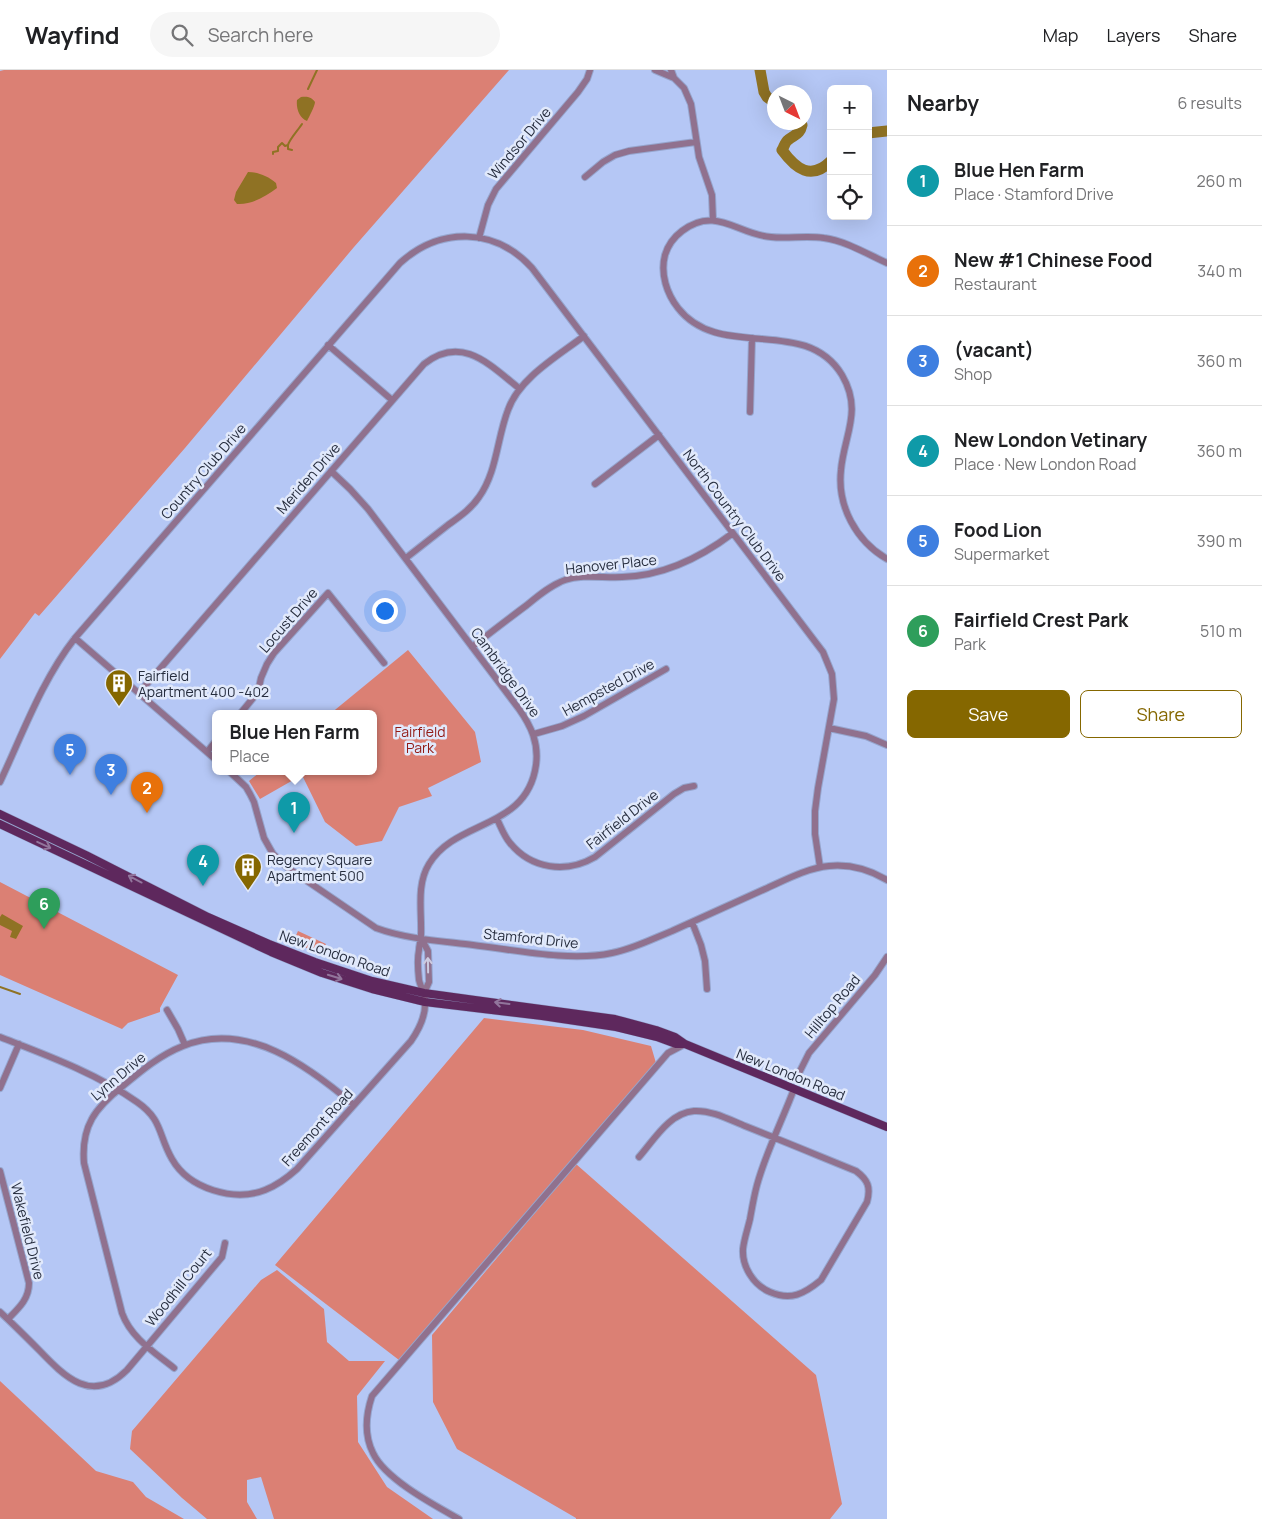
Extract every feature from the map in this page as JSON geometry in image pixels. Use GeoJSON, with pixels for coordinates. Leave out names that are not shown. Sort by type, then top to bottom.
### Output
{"type":"FeatureCollection","features":[{"type":"Feature","properties":{"kind":"main road","name":"New London Road"},"geometry":{"type":"LineString","coordinates":[[0,814],[86,854],[208,917],[269,944],[315,962],[424,998]]}},
{"type":"Feature","properties":{"kind":"main road","name":"New London Road"},"geometry":{"type":"LineString","coordinates":[[0,824],[308,968],[372,989],[424,998],[615,1019],[656,1030],[675,1037],[685,1044],[887,1127]]}},
{"type":"Feature","properties":{"kind":"street","name":"Windsor Drive"},"geometry":{"type":"LineString","coordinates":[[479,238],[488,205],[496,189],[578,92],[587,79],[590,70]]}},
{"type":"Feature","properties":{"kind":"street"},"geometry":{"type":"LineString","coordinates":[[655,70],[674,78],[684,88],[691,104],[701,166],[712,195],[713,220]]}},
{"type":"Feature","properties":{"kind":"street"},"geometry":{"type":"LineString","coordinates":[[671,70],[674,78]]}},
{"type":"Feature","properties":{"kind":"street"},"geometry":{"type":"LineString","coordinates":[[585,177],[615,155],[629,151],[696,142]]}},
{"type":"Feature","properties":{"kind":"street"},"geometry":{"type":"LineString","coordinates":[[887,263],[827,238],[762,236],[724,222],[713,220],[693,224],[680,233],[670,244],[664,260],[665,282],[671,296],[678,308],[698,325],[720,334],[794,342],[810,347],[829,359],[843,376],[849,391],[852,407],[851,424],[841,471],[844,504],[850,520],[863,540],[887,559]]}},
{"type":"Feature","properties":{"kind":"street","name":"Country Club Drive"},"geometry":{"type":"LineString","coordinates":[[0,782],[50,675],[75,638],[392,271],[414,252],[431,243],[461,236],[479,238]]}},
{"type":"Feature","properties":{"kind":"street","name":"North Country Club Drive"},"geometry":{"type":"LineString","coordinates":[[479,238],[504,246],[526,261],[813,638],[826,658],[832,674],[834,704],[815,811],[815,834],[820,868]]}},
{"type":"Feature","properties":{"kind":"street"},"geometry":{"type":"LineString","coordinates":[[406,558],[465,512],[479,498],[491,474],[508,408],[520,389],[538,372],[584,336]]}},
{"type":"Feature","properties":{"kind":"street"},"geometry":{"type":"LineString","coordinates":[[750,412],[752,338]]}},
{"type":"Feature","properties":{"kind":"street"},"geometry":{"type":"LineString","coordinates":[[328,345],[392,400]]}},
{"type":"Feature","properties":{"kind":"street","name":"Meriden Drive"},"geometry":{"type":"LineString","coordinates":[[139,693],[424,364],[437,356],[451,352],[467,353],[478,357],[520,389]]}},
{"type":"Feature","properties":{"kind":"street"},"geometry":{"type":"LineString","coordinates":[[595,484],[658,435]]}},
{"type":"Feature","properties":{"kind":"street","name":"Cambridge Drive"},"geometry":{"type":"LineString","coordinates":[[331,472],[361,500],[406,558],[525,717],[534,734],[537,761],[533,778],[530,786],[514,807],[497,819],[448,843],[436,854],[428,866],[421,888],[421,938],[418,952],[419,982],[424,998]]}},
{"type":"Feature","properties":{"kind":"street","name":"Hanover Place"},"geometry":{"type":"LineString","coordinates":[[472,646],[544,592],[569,578],[633,576],[666,570],[699,556],[733,533]]}},
{"type":"Feature","properties":{"kind":"street","name":"Locust Drive"},"geometry":{"type":"LineString","coordinates":[[243,710],[258,692],[267,664],[274,653],[328,593],[384,663]]}},
{"type":"Feature","properties":{"kind":"street"},"geometry":{"type":"LineString","coordinates":[[75,638],[212,756]]}},
{"type":"Feature","properties":{"kind":"street","name":"Hempsted Drive"},"geometry":{"type":"LineString","coordinates":[[534,734],[562,726],[584,716],[666,669]]}},
{"type":"Feature","properties":{"kind":"street"},"geometry":{"type":"LineString","coordinates":[[829,728],[866,736],[887,745]]}},
{"type":"Feature","properties":{"kind":"street"},"geometry":{"type":"LineString","coordinates":[[207,752],[212,746]]}},
{"type":"Feature","properties":{"kind":"street","name":"Stamford Drive"},"geometry":{"type":"LineString","coordinates":[[233,775],[246,787],[250,794],[264,838],[273,854],[288,868],[376,928],[421,938],[561,956],[611,954],[625,950],[794,877],[820,868],[830,866],[852,867],[865,870],[887,880]]}},
{"type":"Feature","properties":{"kind":"street","name":"Fairfield Drive"},"geometry":{"type":"LineString","coordinates":[[497,819],[509,841],[527,858],[549,866],[572,866],[588,862],[674,794],[684,788],[694,786]]}},
{"type":"Feature","properties":{"kind":"street"},"geometry":{"type":"LineString","coordinates":[[692,922],[705,961],[707,989]]}},
{"type":"Feature","properties":{"kind":"street","name":"Hilltop Road"},"geometry":{"type":"LineString","coordinates":[[799,1073],[809,1053],[875,975],[887,957]]}},
{"type":"Feature","properties":{"kind":"street","name":"Freemont Road"},"geometry":{"type":"LineString","coordinates":[[0,1037],[78,1069],[136,1102],[151,1114],[160,1128],[172,1159],[196,1182],[211,1189],[233,1194],[259,1192],[281,1182],[297,1169],[415,1035],[421,1023],[424,998]]}},
{"type":"Feature","properties":{"kind":"street"},"geometry":{"type":"LineString","coordinates":[[167,1010],[178,1029],[184,1045]]}},
{"type":"Feature","properties":{"kind":"street","name":"Lynn Drive"},"geometry":{"type":"LineString","coordinates":[[174,1368],[132,1331],[122,1313],[84,1163],[83,1144],[88,1126],[96,1110],[117,1090],[159,1058],[184,1045],[203,1040],[221,1039],[257,1044],[298,1062],[320,1077],[354,1105]]}},
{"type":"Feature","properties":{"kind":"street"},"geometry":{"type":"LineString","coordinates":[[0,1088],[19,1044]]}},
{"type":"Feature","properties":{"kind":"street"},"geometry":{"type":"LineString","coordinates":[[459,1519],[425,1500],[400,1482],[387,1472],[373,1453],[366,1430],[368,1409],[372,1396],[668,1053],[685,1044]]}},
{"type":"Feature","properties":{"kind":"street"},"geometry":{"type":"LineString","coordinates":[[640,1157],[667,1124],[693,1111],[710,1112],[775,1138],[856,1172],[863,1177],[868,1184],[870,1193],[867,1202],[821,1280],[810,1289],[790,1297],[777,1295],[766,1290],[751,1277],[745,1264],[743,1249],[756,1187],[775,1138],[794,1089]]}},
{"type":"Feature","properties":{"kind":"street","name":"Wakefield Drive"},"geometry":{"type":"LineString","coordinates":[[0,1171],[29,1283],[25,1300],[8,1319]]}},
{"type":"Feature","properties":{"kind":"street","name":"Woodhill Court"},"geometry":{"type":"LineString","coordinates":[[0,1312],[66,1376],[90,1386],[104,1385],[116,1380],[127,1370],[222,1257],[225,1242]]}},
{"type":"Feature","properties":{"kind":"green space"},"geometry":{"type":"Polygon","coordinates":[[[509,70],[354,247],[185,448],[39,616],[35,613],[0,659],[0,71],[509,70]]]}},
{"type":"Feature","properties":{"kind":"green space","name":"Fairfield Park"},"geometry":{"type":"Polygon","coordinates":[[[408,650],[475,732],[481,762],[428,788],[432,796],[399,807],[382,841],[356,846],[325,822],[302,775],[377,775],[377,710],[335,710],[408,650]]]}},
{"type":"Feature","properties":{"kind":"green space","name":"Fairfield Park"},"geometry":{"type":"Polygon","coordinates":[[[256,775],[302,775],[260,799],[249,781],[256,775]]]}},
{"type":"Feature","properties":{"kind":"green space"},"geometry":{"type":"Polygon","coordinates":[[[0,882],[178,975],[160,1008],[160,1012],[128,1023],[122,1029],[0,975],[0,882]]]}},
{"type":"Feature","properties":{"kind":"green space"},"geometry":{"type":"Polygon","coordinates":[[[298,931],[326,944],[320,954],[293,942],[298,931]]]}},
{"type":"Feature","properties":{"kind":"green space"},"geometry":{"type":"Polygon","coordinates":[[[484,1018],[583,1030],[651,1046],[656,1063],[399,1360],[275,1265],[484,1018]]]}},
{"type":"Feature","properties":{"kind":"green space"},"geometry":{"type":"Polygon","coordinates":[[[576,1164],[816,1375],[842,1504],[830,1519],[576,1519],[457,1449],[433,1402],[432,1335],[576,1164]]]}},
{"type":"Feature","properties":{"kind":"green space"},"geometry":{"type":"Polygon","coordinates":[[[277,1270],[324,1309],[327,1342],[349,1361],[385,1361],[357,1396],[358,1442],[387,1487],[433,1519],[274,1519],[261,1477],[247,1480],[247,1502],[257,1519],[207,1519],[130,1449],[132,1431],[261,1280],[277,1270]]]}},
{"type":"Feature","properties":{"kind":"green space"},"geometry":{"type":"Polygon","coordinates":[[[0,1381],[96,1471],[133,1482],[146,1497],[184,1519],[0,1519],[0,1381]]]}},
{"type":"Feature","properties":{"kind":"shaded area"},"geometry":{"type":"Polygon","coordinates":[[[301,97],[309,97],[315,102],[307,121],[300,115],[297,106],[297,100],[301,97]]]}},
{"type":"Feature","properties":{"kind":"shaded area"},"geometry":{"type":"Polygon","coordinates":[[[248,172],[266,176],[276,183],[277,188],[253,201],[237,204],[234,200],[236,192],[248,172]]]}},
{"type":"Feature","properties":{"kind":"shaded area"},"geometry":{"type":"Polygon","coordinates":[[[2,914],[23,926],[16,939],[10,937],[12,931],[0,925],[2,914]]]}},
{"type":"Feature","properties":{"kind":"waterway"},"geometry":{"type":"LineString","coordinates":[[308,89],[317,70]]}},
{"type":"Feature","properties":{"kind":"waterway"},"geometry":{"type":"LineString","coordinates":[[760,70],[764,92],[767,97]]}},
{"type":"Feature","properties":{"kind":"waterway"},"geometry":{"type":"LineString","coordinates":[[288,145],[302,124]]}},
{"type":"Feature","properties":{"kind":"waterway"},"geometry":{"type":"LineString","coordinates":[[800,130],[787,141],[782,150],[787,157],[804,170],[817,170],[827,164]]}},
{"type":"Feature","properties":{"kind":"waterway"},"geometry":{"type":"LineString","coordinates":[[872,133],[887,131]]}},
{"type":"Feature","properties":{"kind":"waterway"},"geometry":{"type":"LineString","coordinates":[[273,154],[273,152],[278,151],[278,147],[282,143],[285,146],[288,145],[288,149],[292,150]]}},
{"type":"Feature","properties":{"kind":"waterway"},"geometry":{"type":"LineString","coordinates":[[0,987],[20,994]]}},
{"type":"Feature","properties":{"kind":"place","name":"Fairfield Apartment 400 -402"},"geometry":{"type":"Point","coordinates":[119,707]}},
{"type":"Feature","properties":{"kind":"place","name":"Food Lion"},"geometry":{"type":"Point","coordinates":[70,775]}},
{"type":"Feature","properties":{"kind":"place","name":"(vacant)"},"geometry":{"type":"Point","coordinates":[111,795]}},
{"type":"Feature","properties":{"kind":"place","name":"New #1 Chinese Food"},"geometry":{"type":"Point","coordinates":[147,813]}},
{"type":"Feature","properties":{"kind":"place","name":"Blue Hen Farm"},"geometry":{"type":"Point","coordinates":[294,833]}},
{"type":"Feature","properties":{"kind":"place","name":"New London Vetinary"},"geometry":{"type":"Point","coordinates":[203,886]}},
{"type":"Feature","properties":{"kind":"place","name":"Regency Square Apartment 500"},"geometry":{"type":"Point","coordinates":[248,891]}},
{"type":"Feature","properties":{"kind":"place","name":"Fairfield Crest Park"},"geometry":{"type":"Point","coordinates":[44,929]}}]}
